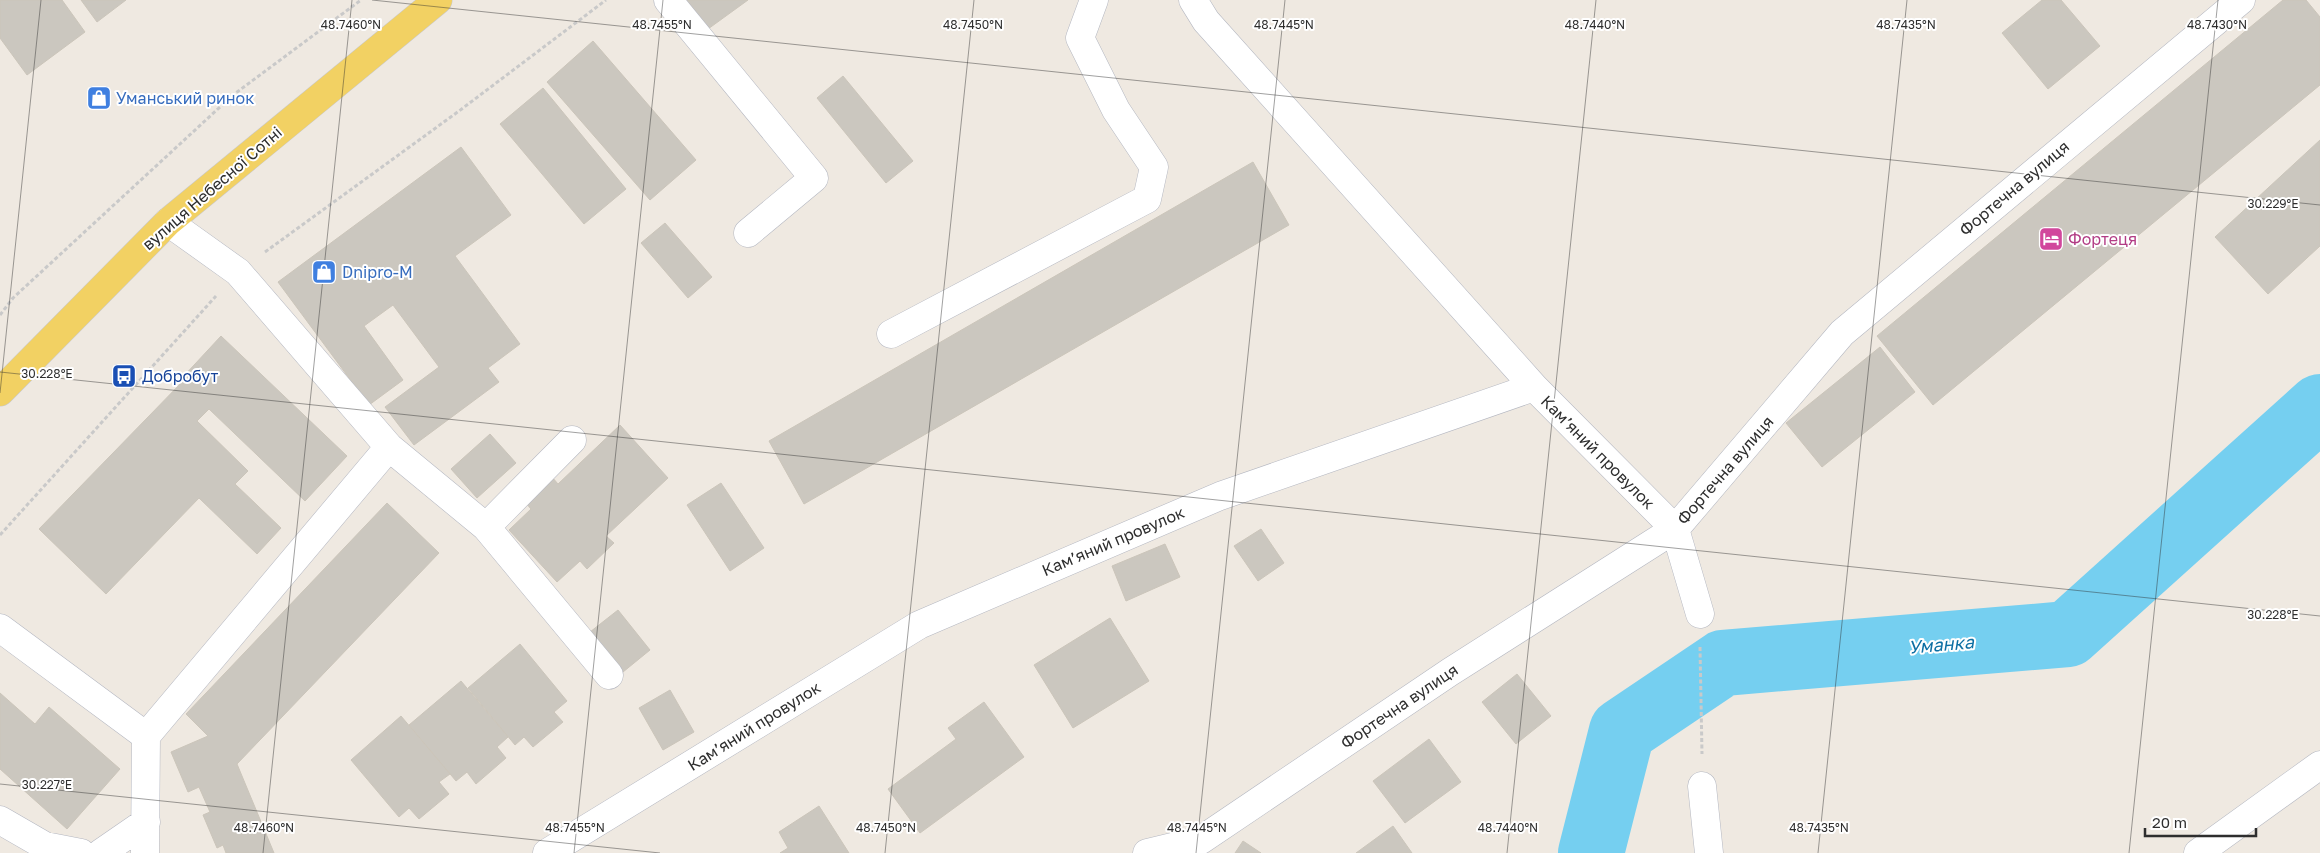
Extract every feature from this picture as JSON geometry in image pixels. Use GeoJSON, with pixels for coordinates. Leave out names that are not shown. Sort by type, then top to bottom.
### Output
{"type":"FeatureCollection","features":[{"type":"Feature","properties":{"kind":"main road","name":"вулиця Небесної Сотні"},"geometry":{"type":"LineString","coordinates":[[0,392],[168,222],[438,0]]}},
{"type":"Feature","properties":{"kind":"street"},"geometry":{"type":"LineString","coordinates":[[668,0],[814,178],[748,233]]}},
{"type":"Feature","properties":{"kind":"street"},"geometry":{"type":"LineString","coordinates":[[891,334],[1148,199],[1154,167],[1116,110],[1080,38],[1094,0]]}},
{"type":"Feature","properties":{"kind":"street"},"geometry":{"type":"LineString","coordinates":[[1193,0],[1206,21],[1534,387]]}},
{"type":"Feature","properties":{"kind":"street","name":"Фортечна вулиця"},"geometry":{"type":"LineString","coordinates":[[1147,853],[1198,846],[1450,672],[1675,528],[1842,333],[2241,0]]}},
{"type":"Feature","properties":{"kind":"street"},"geometry":{"type":"LineString","coordinates":[[168,222],[238,272],[389,447],[486,527],[609,675]]}},
{"type":"Feature","properties":{"kind":"street","name":"Камʼяний провулок"},"geometry":{"type":"LineString","coordinates":[[547,853],[919,625],[1220,496],[1534,387],[1675,528]]}},
{"type":"Feature","properties":{"kind":"street"},"geometry":{"type":"LineString","coordinates":[[486,527],[572,440]]}},
{"type":"Feature","properties":{"kind":"street"},"geometry":{"type":"LineString","coordinates":[[145,853],[146,736],[389,447]]}},
{"type":"Feature","properties":{"kind":"street"},"geometry":{"type":"LineString","coordinates":[[1675,528],[1700,614]]}},
{"type":"Feature","properties":{"kind":"street"},"geometry":{"type":"LineString","coordinates":[[0,628],[146,736]]}},
{"type":"Feature","properties":{"kind":"street"},"geometry":{"type":"LineString","coordinates":[[2198,853],[2320,765]]}},
{"type":"Feature","properties":{"kind":"street"},"geometry":{"type":"LineString","coordinates":[[1702,786],[1710,853]]}},
{"type":"Feature","properties":{"kind":"street"},"geometry":{"type":"LineString","coordinates":[[0,820],[45,846],[81,853]]}},
{"type":"Feature","properties":{"kind":"street"},"geometry":{"type":"LineString","coordinates":[[101,853],[146,822]]}},
{"type":"Feature","properties":{"kind":"path"},"geometry":{"type":"LineString","coordinates":[[0,315],[13,298],[234,95],[361,0]]}},
{"type":"Feature","properties":{"kind":"path"},"geometry":{"type":"LineString","coordinates":[[0,535],[238,272],[459,111],[606,0]]}},
{"type":"Feature","properties":{"kind":"path"},"geometry":{"type":"LineString","coordinates":[[1700,614],[1702,786]]}},
{"type":"Feature","properties":{"kind":"building"},"geometry":{"type":"Polygon","coordinates":[[[0,0],[62,0],[85,32],[27,75],[0,38],[0,0]]]}},
{"type":"Feature","properties":{"kind":"building"},"geometry":{"type":"Polygon","coordinates":[[[81,0],[126,0],[97,22],[81,0]]]}},
{"type":"Feature","properties":{"kind":"building"},"geometry":{"type":"Polygon","coordinates":[[[687,0],[748,0],[708,29],[687,0]]]}},
{"type":"Feature","properties":{"kind":"building"},"geometry":{"type":"Polygon","coordinates":[[[2042,0],[2061,0],[2100,46],[2048,89],[2002,33],[2042,0]]]}},
{"type":"Feature","properties":{"kind":"building"},"geometry":{"type":"Polygon","coordinates":[[[2283,0],[2306,0],[2320,17],[2320,85],[1933,405],[1877,336],[2283,0]]]}},
{"type":"Feature","properties":{"kind":"building"},"geometry":{"type":"Polygon","coordinates":[[[593,41],[696,160],[650,200],[547,82],[593,41]]]}},
{"type":"Feature","properties":{"kind":"building"},"geometry":{"type":"Polygon","coordinates":[[[843,76],[913,161],[886,183],[817,98],[843,76]]]}},
{"type":"Feature","properties":{"kind":"building"},"geometry":{"type":"Polygon","coordinates":[[[543,88],[626,189],[584,224],[500,124],[543,88]]]}},
{"type":"Feature","properties":{"kind":"building"},"geometry":{"type":"Polygon","coordinates":[[[2320,140],[2320,246],[2268,294],[2215,237],[2320,140]]]}},
{"type":"Feature","properties":{"kind":"building"},"geometry":{"type":"Polygon","coordinates":[[[461,147],[511,215],[455,256],[520,344],[488,368],[499,382],[414,445],[385,407],[439,367],[393,305],[364,326],[403,380],[369,405],[278,282],[461,147]]]}},
{"type":"Feature","properties":{"kind":"building"},"geometry":{"type":"Polygon","coordinates":[[[1253,162],[1289,225],[804,504],[769,441],[1253,162]]]}},
{"type":"Feature","properties":{"kind":"building"},"geometry":{"type":"Polygon","coordinates":[[[665,223],[712,277],[688,298],[641,243],[665,223]]]}},
{"type":"Feature","properties":{"kind":"building"},"geometry":{"type":"Polygon","coordinates":[[[221,336],[347,456],[305,501],[209,409],[197,421],[248,471],[235,484],[281,528],[257,554],[199,498],[106,594],[39,529],[184,380],[182,378],[221,336]]]}},
{"type":"Feature","properties":{"kind":"building"},"geometry":{"type":"Polygon","coordinates":[[[1880,347],[1915,392],[1822,467],[1786,423],[1880,347]]]}},
{"type":"Feature","properties":{"kind":"building"},"geometry":{"type":"Polygon","coordinates":[[[620,425],[668,478],[606,536],[614,543],[587,569],[580,561],[557,582],[509,530],[531,509],[525,502],[552,477],[558,484],[620,425]]]}},
{"type":"Feature","properties":{"kind":"building"},"geometry":{"type":"Polygon","coordinates":[[[490,434],[516,463],[477,498],[451,469],[490,434]]]}},
{"type":"Feature","properties":{"kind":"building"},"geometry":{"type":"Polygon","coordinates":[[[721,483],[764,548],[730,571],[687,505],[721,483]]]}},
{"type":"Feature","properties":{"kind":"building"},"geometry":{"type":"Polygon","coordinates":[[[387,503],[439,553],[237,764],[274,853],[226,853],[223,845],[217,848],[203,815],[210,812],[199,787],[188,792],[171,752],[208,736],[186,714],[387,503]]]}},
{"type":"Feature","properties":{"kind":"building"},"geometry":{"type":"Polygon","coordinates":[[[1261,529],[1284,563],[1258,581],[1234,546],[1261,529]]]}},
{"type":"Feature","properties":{"kind":"building"},"geometry":{"type":"Polygon","coordinates":[[[1165,544],[1180,577],[1126,601],[1112,566],[1165,544]]]}},
{"type":"Feature","properties":{"kind":"building"},"geometry":{"type":"Polygon","coordinates":[[[618,610],[650,650],[623,672],[590,632],[618,610]]]}},
{"type":"Feature","properties":{"kind":"building"},"geometry":{"type":"Polygon","coordinates":[[[1110,618],[1149,681],[1073,728],[1034,665],[1110,618]]]}},
{"type":"Feature","properties":{"kind":"building"},"geometry":{"type":"Polygon","coordinates":[[[520,644],[567,701],[554,712],[563,722],[533,747],[524,737],[515,745],[468,688],[520,644]]]}},
{"type":"Feature","properties":{"kind":"building"},"geometry":{"type":"Polygon","coordinates":[[[1517,674],[1551,716],[1516,744],[1482,702],[1517,674]]]}},
{"type":"Feature","properties":{"kind":"building"},"geometry":{"type":"Polygon","coordinates":[[[461,681],[508,737],[497,747],[506,758],[476,784],[467,772],[456,781],[409,725],[461,681]]]}},
{"type":"Feature","properties":{"kind":"building"},"geometry":{"type":"Polygon","coordinates":[[[670,690],[694,732],[663,750],[639,708],[670,690]]]}},
{"type":"Feature","properties":{"kind":"building"},"geometry":{"type":"Polygon","coordinates":[[[0,693],[35,724],[49,707],[120,769],[67,829],[0,769],[0,693]]]}},
{"type":"Feature","properties":{"kind":"building"},"geometry":{"type":"Polygon","coordinates":[[[984,702],[1024,757],[920,833],[888,789],[956,739],[948,728],[984,702]]]}},
{"type":"Feature","properties":{"kind":"building"},"geometry":{"type":"Polygon","coordinates":[[[401,716],[450,774],[439,782],[449,794],[419,819],[409,808],[399,817],[351,760],[401,716]]]}},
{"type":"Feature","properties":{"kind":"building"},"geometry":{"type":"Polygon","coordinates":[[[1429,739],[1461,782],[1405,823],[1373,781],[1429,739]]]}},
{"type":"Feature","properties":{"kind":"building"},"geometry":{"type":"Polygon","coordinates":[[[819,806],[849,853],[780,853],[788,848],[779,832],[819,806]]]}},
{"type":"Feature","properties":{"kind":"building"},"geometry":{"type":"Polygon","coordinates":[[[1393,826],[1412,853],[1356,853],[1393,826]]]}},
{"type":"Feature","properties":{"kind":"building"},"geometry":{"type":"Polygon","coordinates":[[[1243,841],[1261,853],[1235,853],[1243,841]]]}},
{"type":"Feature","properties":{"kind":"waterway","name":"Уманка"},"geometry":{"type":"LineString","coordinates":[[1591,853],[1622,731],[1723,663],[2068,634],[2320,407]]}},
{"type":"Feature","properties":{"kind":"place","name":"Уманський ринок"},"geometry":{"type":"Point","coordinates":[99,98]}},
{"type":"Feature","properties":{"kind":"place","name":"Фортеця"},"geometry":{"type":"Point","coordinates":[2051,239]}},
{"type":"Feature","properties":{"kind":"place","name":"Dnipro-M"},"geometry":{"type":"Point","coordinates":[324,272]}},
{"type":"Feature","properties":{"kind":"place","name":"Добробут"},"geometry":{"type":"Point","coordinates":[124,376]}}]}
